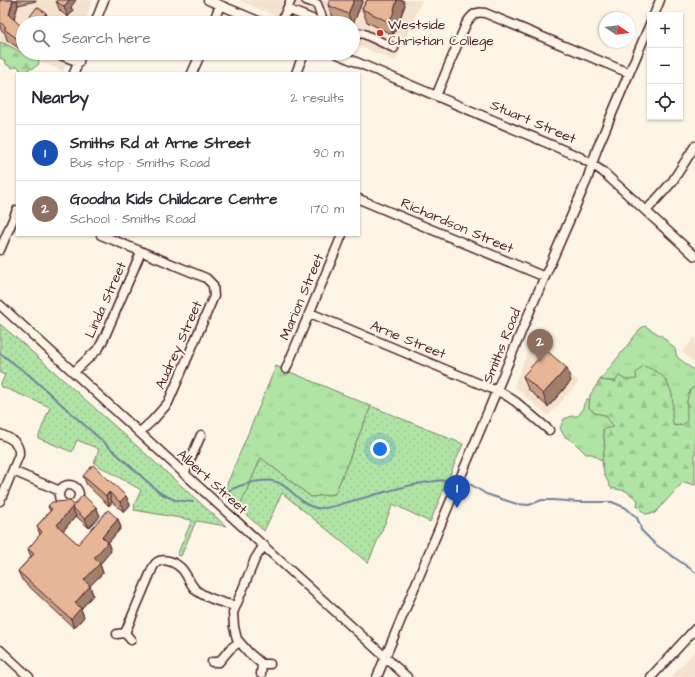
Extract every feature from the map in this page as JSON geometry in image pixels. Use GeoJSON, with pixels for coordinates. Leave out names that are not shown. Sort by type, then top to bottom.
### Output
{"type":"FeatureCollection","features":[{"type":"Feature","properties":{"kind":"street"},"geometry":{"type":"LineString","coordinates":[[98,16],[104,0]]}},
{"type":"Feature","properties":{"kind":"street"},"geometry":{"type":"LineString","coordinates":[[208,0],[246,16]]}},
{"type":"Feature","properties":{"kind":"street"},"geometry":{"type":"LineString","coordinates":[[284,16],[291,0]]}},
{"type":"Feature","properties":{"kind":"street"},"geometry":{"type":"LineString","coordinates":[[306,0],[317,4],[321,16]]}},
{"type":"Feature","properties":{"kind":"street"},"geometry":{"type":"LineString","coordinates":[[655,12],[660,0]]}},
{"type":"Feature","properties":{"kind":"street"},"geometry":{"type":"LineString","coordinates":[[216,16],[220,5]]}},
{"type":"Feature","properties":{"kind":"street"},"geometry":{"type":"LineString","coordinates":[[287,9],[305,16]]}},
{"type":"Feature","properties":{"kind":"street"},"geometry":{"type":"LineString","coordinates":[[436,96],[466,24],[471,15],[476,13],[485,13],[629,74]]}},
{"type":"Feature","properties":{"kind":"street","name":"Smiths Road"},"geometry":{"type":"LineString","coordinates":[[377,677],[587,180],[597,149],[647,31]]}},
{"type":"Feature","properties":{"kind":"street"},"geometry":{"type":"LineString","coordinates":[[360,34],[362,33],[394,48]]}},
{"type":"Feature","properties":{"kind":"street"},"geometry":{"type":"LineString","coordinates":[[74,60],[79,62],[74,72]]}},
{"type":"Feature","properties":{"kind":"street"},"geometry":{"type":"LineString","coordinates":[[192,72],[198,60]]}},
{"type":"Feature","properties":{"kind":"street"},"geometry":{"type":"LineString","coordinates":[[296,72],[301,60]]}},
{"type":"Feature","properties":{"kind":"street","name":"Stuart Street"},"geometry":{"type":"LineString","coordinates":[[351,60],[575,154],[602,171],[695,256]]}},
{"type":"Feature","properties":{"kind":"street"},"geometry":{"type":"LineString","coordinates":[[646,211],[672,182],[695,146]]}},
{"type":"Feature","properties":{"kind":"street","name":"Richardson Street"},"geometry":{"type":"LineString","coordinates":[[360,199],[545,277]]}},
{"type":"Feature","properties":{"kind":"street"},"geometry":{"type":"LineString","coordinates":[[0,250],[16,212]]}},
{"type":"Feature","properties":{"kind":"street","name":"Audrey Street"},"geometry":{"type":"LineString","coordinates":[[103,236],[206,278],[213,285],[214,296],[168,402],[153,420],[140,432]]}},
{"type":"Feature","properties":{"kind":"street","name":"Marion Street"},"geometry":{"type":"LineString","coordinates":[[286,369],[342,236]]}},
{"type":"Feature","properties":{"kind":"street","name":"Linda Street"},"geometry":{"type":"LineString","coordinates":[[74,372],[87,361],[102,342],[141,252]]}},
{"type":"Feature","properties":{"kind":"street","name":"Albert Street"},"geometry":{"type":"LineString","coordinates":[[0,305],[407,677]]}},
{"type":"Feature","properties":{"kind":"street","name":"Arne Street"},"geometry":{"type":"LineString","coordinates":[[310,313],[497,391],[513,399],[549,430]]}},
{"type":"Feature","properties":{"kind":"street"},"geometry":{"type":"LineString","coordinates":[[0,434],[13,439],[18,446],[19,455],[0,501]]}},
{"type":"Feature","properties":{"kind":"street"},"geometry":{"type":"LineString","coordinates":[[184,474],[201,435]]}},
{"type":"Feature","properties":{"kind":"street"},"geometry":{"type":"LineString","coordinates":[[12,471],[60,491]]}},
{"type":"Feature","properties":{"kind":"street"},"geometry":{"type":"LineString","coordinates":[[261,674],[266,664],[239,642],[235,632],[233,613],[255,559],[264,545]]}},
{"type":"Feature","properties":{"kind":"street"},"geometry":{"type":"LineString","coordinates":[[131,640],[121,634],[153,566],[160,560],[168,560],[181,568],[192,586],[205,596],[235,606]]}},
{"type":"Feature","properties":{"kind":"street"},"geometry":{"type":"LineString","coordinates":[[651,677],[695,629]]}},
{"type":"Feature","properties":{"kind":"street"},"geometry":{"type":"LineString","coordinates":[[217,665],[230,649],[239,642]]}},
{"type":"Feature","properties":{"kind":"street"},"geometry":{"type":"LineString","coordinates":[[0,650],[29,677]]}},
{"type":"Feature","properties":{"kind":"shaded area"},"geometry":{"type":"Polygon","coordinates":[[[0,0],[93,0],[87,16],[16,16],[16,52],[0,45],[0,0]]]}},
{"type":"Feature","properties":{"kind":"shaded area","name":"Westside Christian College"},"geometry":{"type":"Polygon","coordinates":[[[238,0],[422,0],[396,61],[360,47],[360,16],[275,16],[238,0]]]}},
{"type":"Feature","properties":{"kind":"shaded area"},"geometry":{"type":"Polygon","coordinates":[[[36,60],[68,60],[63,71],[36,60]]]}},
{"type":"Feature","properties":{"kind":"shaded area"},"geometry":{"type":"Polygon","coordinates":[[[695,337],[695,363],[682,352],[695,337]]]}},
{"type":"Feature","properties":{"kind":"shaded area"},"geometry":{"type":"Polygon","coordinates":[[[532,341],[579,382],[548,416],[514,386],[532,341]]]}},
{"type":"Feature","properties":{"kind":"shaded area"},"geometry":{"type":"Polygon","coordinates":[[[695,651],[695,677],[671,677],[695,651]]]}},
{"type":"Feature","properties":{"kind":"green space"},"geometry":{"type":"Polygon","coordinates":[[[0,42],[16,49],[16,60],[38,60],[39,64],[34,68],[28,69],[26,72],[19,72],[20,69],[17,66],[13,68],[7,65],[3,59],[0,58],[0,42]]]}},
{"type":"Feature","properties":{"kind":"green space"},"geometry":{"type":"Polygon","coordinates":[[[0,324],[226,526],[196,521],[181,556],[177,555],[192,520],[134,510],[134,506],[141,490],[94,463],[99,449],[77,440],[72,452],[38,438],[50,407],[0,386],[5,375],[0,373],[0,324]]]}},
{"type":"Feature","properties":{"kind":"green space"},"geometry":{"type":"Polygon","coordinates":[[[645,326],[663,337],[675,349],[677,357],[695,371],[695,388],[692,389],[687,402],[688,420],[683,425],[674,426],[671,418],[672,395],[665,379],[624,381],[600,380],[641,328],[645,326]]]}},
{"type":"Feature","properties":{"kind":"green space"},"geometry":{"type":"Polygon","coordinates":[[[276,366],[371,406],[335,494],[311,497],[261,458],[239,508],[223,494],[276,366]]]}},
{"type":"Feature","properties":{"kind":"green space"},"geometry":{"type":"Polygon","coordinates":[[[643,366],[658,372],[668,384],[672,395],[672,418],[674,426],[683,425],[687,420],[688,395],[692,388],[695,388],[695,485],[683,482],[655,513],[645,514],[637,506],[638,500],[626,491],[611,488],[604,474],[602,461],[605,446],[603,429],[614,427],[605,415],[595,413],[589,408],[590,395],[600,380],[615,382],[619,376],[626,380],[637,379],[636,373],[643,366]]]}},
{"type":"Feature","properties":{"kind":"green space"},"geometry":{"type":"Polygon","coordinates":[[[587,399],[590,399],[589,408],[595,413],[605,415],[615,428],[603,430],[605,446],[602,461],[592,454],[586,454],[574,442],[564,436],[560,428],[564,419],[572,416],[578,416],[587,399]]]}},
{"type":"Feature","properties":{"kind":"green space"},"geometry":{"type":"Polygon","coordinates":[[[371,406],[463,444],[430,522],[393,504],[368,563],[282,493],[264,531],[239,508],[261,458],[311,497],[335,494],[371,406]]]}},
{"type":"Feature","properties":{"kind":"building"},"geometry":{"type":"Polygon","coordinates":[[[0,0],[13,0],[9,15],[16,22],[16,38],[4,29],[6,27],[0,22],[0,0]]]}},
{"type":"Feature","properties":{"kind":"building"},"geometry":{"type":"Polygon","coordinates":[[[69,0],[64,7],[56,1],[69,0]]]}},
{"type":"Feature","properties":{"kind":"building"},"geometry":{"type":"Polygon","coordinates":[[[330,0],[354,0],[348,14],[328,5],[330,0]]]}},
{"type":"Feature","properties":{"kind":"building"},"geometry":{"type":"Polygon","coordinates":[[[367,0],[397,0],[395,10],[389,22],[362,9],[367,0]]]}},
{"type":"Feature","properties":{"kind":"building"},"geometry":{"type":"Polygon","coordinates":[[[37,7],[46,13],[44,16],[30,16],[37,7]]]}},
{"type":"Feature","properties":{"kind":"building"},"geometry":{"type":"Polygon","coordinates":[[[546,350],[567,368],[543,394],[523,376],[546,350]]]}},
{"type":"Feature","properties":{"kind":"building"},"geometry":{"type":"Polygon","coordinates":[[[93,465],[126,496],[120,502],[109,492],[106,496],[83,476],[93,465]]]}},
{"type":"Feature","properties":{"kind":"building"},"geometry":{"type":"Polygon","coordinates":[[[83,495],[96,507],[85,519],[72,507],[83,495]]]}},
{"type":"Feature","properties":{"kind":"building"},"geometry":{"type":"Polygon","coordinates":[[[70,501],[74,505],[57,525],[78,544],[108,510],[118,519],[102,537],[108,542],[94,558],[100,563],[84,580],[90,586],[75,603],[81,608],[71,619],[18,571],[34,554],[28,549],[42,532],[37,526],[52,509],[48,506],[52,502],[70,501]]]}},
{"type":"Feature","properties":{"kind":"waterway"},"geometry":{"type":"LineString","coordinates":[[0,353],[29,375],[160,493],[175,500],[193,502]]}},
{"type":"Feature","properties":{"kind":"waterway"},"geometry":{"type":"LineString","coordinates":[[226,492],[253,482],[268,480],[275,481],[286,487],[310,506],[316,508],[326,508],[410,485],[446,480]]}},
{"type":"Feature","properties":{"kind":"waterway"},"geometry":{"type":"LineString","coordinates":[[470,484],[486,494],[517,504],[529,505],[542,500],[612,502],[626,508],[637,518],[641,530],[655,544],[695,572]]}},
{"type":"Feature","properties":{"kind":"place","name":"Westside Christian College"},"geometry":{"type":"Point","coordinates":[380,33]}},
{"type":"Feature","properties":{"kind":"place","name":"Goodna Kids Childcare Centre"},"geometry":{"type":"Point","coordinates":[540,362]}},
{"type":"Feature","properties":{"kind":"place","name":"Smiths Rd at Arne Street"},"geometry":{"type":"Point","coordinates":[457,508]}}]}
